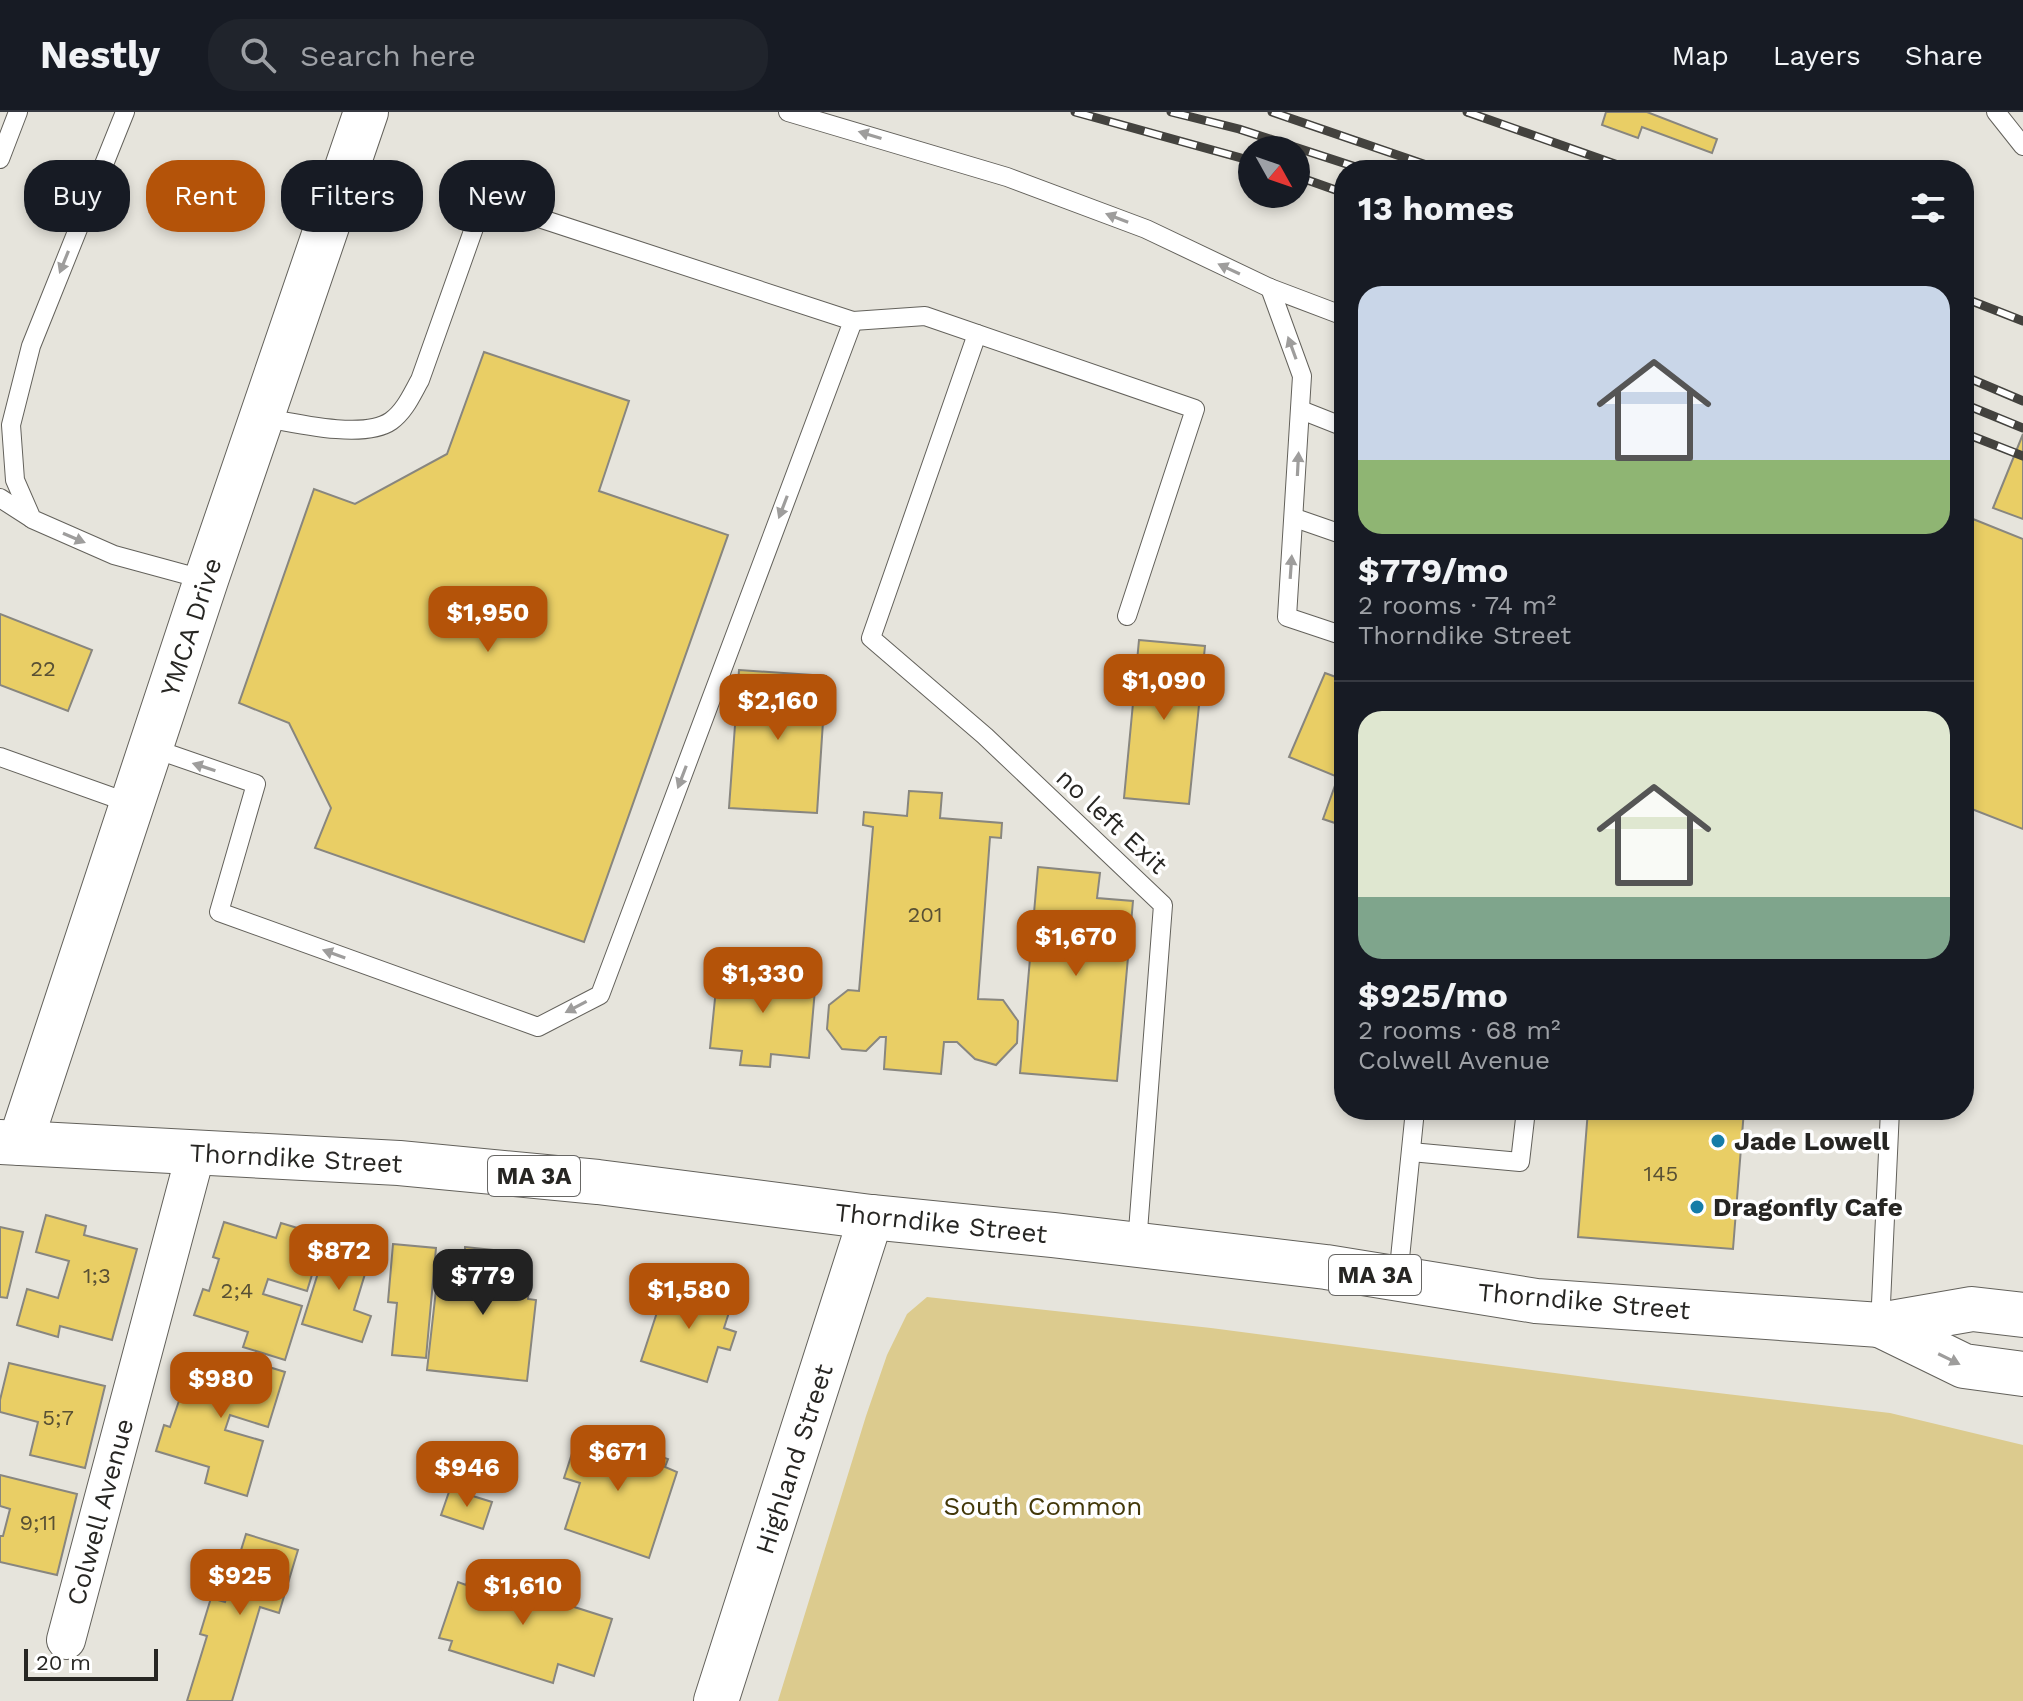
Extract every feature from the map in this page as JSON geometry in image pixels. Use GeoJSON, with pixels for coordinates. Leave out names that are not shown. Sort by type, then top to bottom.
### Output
{"type":"FeatureCollection","features":[{"type":"Feature","properties":{"kind":"main road","name":"YMCA Drive"},"geometry":{"type":"LineString","coordinates":[[10,1142],[152,748],[366,112]]}},
{"type":"Feature","properties":{"kind":"main road","name":"Thorndike Street"},"geometry":{"type":"LineString","coordinates":[[10,1142],[399,1163],[567,1179],[871,1217],[1326,1267],[1536,1301],[1772,1315],[1880,1325],[1972,1309],[2023,1315]]}},
{"type":"Feature","properties":{"kind":"main road","name":"Highland Street"},"geometry":{"type":"LineString","coordinates":[[716,1701],[871,1217]]}},
{"type":"Feature","properties":{"kind":"main road","name":"Thorndike Street"},"geometry":{"type":"LineString","coordinates":[[1880,1325],[1964,1366],[2023,1374]]}},
{"type":"Feature","properties":{"kind":"street","name":"Colwell Avenue"},"geometry":{"type":"LineString","coordinates":[[66,1640],[196,1152]]}},
{"type":"Feature","properties":{"kind":"lane"},"geometry":{"type":"LineString","coordinates":[[0,159],[18,112]]}},
{"type":"Feature","properties":{"kind":"lane"},"geometry":{"type":"LineString","coordinates":[[32,519],[15,480],[11,425],[31,346],[125,112]]}},
{"type":"Feature","properties":{"kind":"lane"},"geometry":{"type":"LineString","coordinates":[[788,112],[1007,177],[1146,229],[1270,288],[1334,312]]}},
{"type":"Feature","properties":{"kind":"lane"},"geometry":{"type":"LineString","coordinates":[[1996,112],[2023,146]]}},
{"type":"Feature","properties":{"kind":"lane"},"geometry":{"type":"LineString","coordinates":[[262,417],[305,425],[373,430],[405,407],[420,380],[484,200],[853,321],[925,316],[1195,409],[1127,616]]}},
{"type":"Feature","properties":{"kind":"lane"},"geometry":{"type":"LineString","coordinates":[[1270,288],[1302,376],[1287,617],[1334,633]]}},
{"type":"Feature","properties":{"kind":"lane"},"geometry":{"type":"LineString","coordinates":[[152,748],[256,784],[219,912],[538,1027],[600,995],[853,321]]}},
{"type":"Feature","properties":{"kind":"lane","name":"no left Exit"},"geometry":{"type":"LineString","coordinates":[[977,334],[871,638],[985,736],[1163,905],[1137,1244]]}},
{"type":"Feature","properties":{"kind":"lane"},"geometry":{"type":"LineString","coordinates":[[1301,410],[1334,423]]}},
{"type":"Feature","properties":{"kind":"lane"},"geometry":{"type":"LineString","coordinates":[[0,498],[32,519],[114,555],[206,580]]}},
{"type":"Feature","properties":{"kind":"lane"},"geometry":{"type":"LineString","coordinates":[[1295,518],[1334,532]]}},
{"type":"Feature","properties":{"kind":"lane"},"geometry":{"type":"LineString","coordinates":[[0,757],[132,804]]}},
{"type":"Feature","properties":{"kind":"lane"},"geometry":{"type":"LineString","coordinates":[[1397,1279],[1414,1120]]}},
{"type":"Feature","properties":{"kind":"lane"},"geometry":{"type":"LineString","coordinates":[[1411,1152],[1520,1162],[1525,1120]]}},
{"type":"Feature","properties":{"kind":"lane"},"geometry":{"type":"LineString","coordinates":[[1880,1325],[1890,1120]]}},
{"type":"Feature","properties":{"kind":"green space","name":"South Common"},"geometry":{"type":"Polygon","coordinates":[[[927,1297],[1211,1328],[1890,1413],[2023,1445],[2023,1701],[778,1701],[887,1355],[907,1314],[927,1297]]]}},
{"type":"Feature","properties":{"kind":"building"},"geometry":{"type":"Polygon","coordinates":[[[1606,112],[1647,112],[1717,139],[1712,153],[1642,127],[1638,138],[1602,125],[1606,112]]]}},
{"type":"Feature","properties":{"kind":"building"},"geometry":{"type":"Polygon","coordinates":[[[484,352],[629,401],[599,491],[728,535],[584,942],[315,848],[331,808],[289,723],[239,703],[314,489],[355,504],[447,454],[484,352]]]}},
{"type":"Feature","properties":{"kind":"building"},"geometry":{"type":"Polygon","coordinates":[[[2023,434],[2023,519],[1993,508],[2023,434]]]}},
{"type":"Feature","properties":{"kind":"building"},"geometry":{"type":"Polygon","coordinates":[[[1974,519],[2023,539],[2023,829],[1974,810],[1974,519]]]}},
{"type":"Feature","properties":{"kind":"building"},"geometry":{"type":"Polygon","coordinates":[[[0,614],[92,650],[68,711],[0,685],[0,614]]]}},
{"type":"Feature","properties":{"kind":"building"},"geometry":{"type":"Polygon","coordinates":[[[1139,640],[1205,646],[1189,804],[1124,798],[1139,640]]]}},
{"type":"Feature","properties":{"kind":"building"},"geometry":{"type":"Polygon","coordinates":[[[739,670],[826,676],[817,813],[729,808],[739,670]]]}},
{"type":"Feature","properties":{"kind":"building"},"geometry":{"type":"Polygon","coordinates":[[[1325,673],[1334,676],[1334,775],[1289,757],[1325,673]]]}},
{"type":"Feature","properties":{"kind":"building"},"geometry":{"type":"Polygon","coordinates":[[[1334,788],[1334,823],[1323,819],[1334,788]]]}},
{"type":"Feature","properties":{"kind":"building"},"geometry":{"type":"Polygon","coordinates":[[[909,791],[942,793],[940,818],[1002,823],[1001,838],[990,837],[978,999],[1003,1000],[1018,1021],[1017,1043],[996,1065],[975,1059],[957,1042],[944,1042],[941,1074],[884,1069],[886,1037],[880,1037],[866,1051],[842,1049],[827,1029],[829,1005],[848,990],[859,991],[873,827],[863,825],[864,812],[907,816],[909,791]]]}},
{"type":"Feature","properties":{"kind":"building"},"geometry":{"type":"Polygon","coordinates":[[[1038,867],[1100,873],[1097,898],[1133,901],[1117,1081],[1020,1073],[1038,867]]]}},
{"type":"Feature","properties":{"kind":"building"},"geometry":{"type":"Polygon","coordinates":[[[718,969],[816,978],[809,1058],[771,1054],[770,1067],[740,1065],[742,1051],[710,1048],[718,969]]]}},
{"type":"Feature","properties":{"kind":"building"},"geometry":{"type":"Polygon","coordinates":[[[1587,1120],[1743,1120],[1733,1249],[1578,1237],[1587,1120]]]}},
{"type":"Feature","properties":{"kind":"building"},"geometry":{"type":"Polygon","coordinates":[[[46,1215],[86,1226],[84,1235],[137,1249],[112,1340],[60,1326],[58,1337],[17,1325],[27,1289],[58,1298],[69,1261],[36,1252],[46,1215]]]}},
{"type":"Feature","properties":{"kind":"building"},"geometry":{"type":"Polygon","coordinates":[[[224,1222],[276,1238],[281,1223],[324,1236],[307,1291],[268,1279],[263,1294],[302,1306],[285,1360],[243,1347],[248,1332],[194,1315],[203,1289],[209,1291],[219,1259],[213,1257],[224,1222]]]}},
{"type":"Feature","properties":{"kind":"building"},"geometry":{"type":"Polygon","coordinates":[[[0,1227],[23,1232],[7,1298],[0,1297],[0,1227]]]}},
{"type":"Feature","properties":{"kind":"building"},"geometry":{"type":"Polygon","coordinates":[[[329,1238],[372,1251],[354,1310],[371,1316],[362,1342],[302,1324],[329,1238]]]}},
{"type":"Feature","properties":{"kind":"building"},"geometry":{"type":"Polygon","coordinates":[[[393,1244],[436,1248],[426,1358],[392,1355],[397,1303],[388,1302],[393,1244]]]}},
{"type":"Feature","properties":{"kind":"building"},"geometry":{"type":"Polygon","coordinates":[[[465,1247],[513,1252],[512,1260],[531,1262],[528,1299],[536,1300],[527,1381],[427,1370],[436,1290],[443,1291],[446,1253],[465,1256],[465,1247]]]}},
{"type":"Feature","properties":{"kind":"building"},"geometry":{"type":"Polygon","coordinates":[[[668,1279],[733,1300],[724,1328],[736,1332],[730,1350],[718,1347],[707,1382],[641,1361],[668,1279]]]}},
{"type":"Feature","properties":{"kind":"building"},"geometry":{"type":"Polygon","coordinates":[[[185,1357],[238,1374],[243,1359],[285,1372],[268,1427],[230,1415],[225,1430],[263,1441],[247,1496],[205,1483],[209,1467],[156,1451],[164,1425],[170,1427],[181,1395],[174,1393],[185,1357]]]}},
{"type":"Feature","properties":{"kind":"building"},"geometry":{"type":"Polygon","coordinates":[[[9,1363],[105,1386],[85,1468],[30,1455],[38,1422],[0,1412],[9,1363]]]}},
{"type":"Feature","properties":{"kind":"building"},"geometry":{"type":"Polygon","coordinates":[[[580,1429],[668,1459],[665,1467],[677,1472],[649,1558],[565,1529],[580,1483],[564,1478],[580,1429]]]}},
{"type":"Feature","properties":{"kind":"building"},"geometry":{"type":"Polygon","coordinates":[[[0,1475],[77,1494],[57,1575],[0,1562],[0,1536],[3,1536],[10,1509],[0,1506],[0,1475]]]}},
{"type":"Feature","properties":{"kind":"building"},"geometry":{"type":"Polygon","coordinates":[[[450,1489],[492,1502],[483,1529],[441,1515],[450,1489]]]}},
{"type":"Feature","properties":{"kind":"building"},"geometry":{"type":"Polygon","coordinates":[[[246,1534],[298,1550],[279,1613],[260,1607],[232,1701],[187,1701],[207,1636],[200,1634],[211,1598],[225,1602],[246,1534]]]}},
{"type":"Feature","properties":{"kind":"building"},"geometry":{"type":"Polygon","coordinates":[[[498,1570],[571,1594],[568,1605],[612,1619],[594,1676],[558,1664],[553,1683],[449,1650],[452,1641],[439,1638],[458,1582],[466,1585],[470,1573],[495,1581],[498,1570]]]}},
{"type":"Feature","properties":{"kind":"railway"},"geometry":{"type":"LineString","coordinates":[[1075,112],[1238,157]]}},
{"type":"Feature","properties":{"kind":"railway"},"geometry":{"type":"LineString","coordinates":[[1171,112],[1239,129],[1334,160]]}},
{"type":"Feature","properties":{"kind":"railway"},"geometry":{"type":"LineString","coordinates":[[1272,112],[1412,160]]}},
{"type":"Feature","properties":{"kind":"railway"},"geometry":{"type":"LineString","coordinates":[[1467,112],[1604,160]]}},
{"type":"Feature","properties":{"kind":"railway"},"geometry":{"type":"LineString","coordinates":[[1310,181],[1334,189]]}},
{"type":"Feature","properties":{"kind":"railway"},"geometry":{"type":"LineString","coordinates":[[1974,302],[2023,321]]}},
{"type":"Feature","properties":{"kind":"railway"},"geometry":{"type":"LineString","coordinates":[[1974,380],[2023,401]]}},
{"type":"Feature","properties":{"kind":"railway"},"geometry":{"type":"LineString","coordinates":[[1974,408],[2023,428]]}},
{"type":"Feature","properties":{"kind":"railway"},"geometry":{"type":"LineString","coordinates":[[1974,437],[2023,456]]}},
{"type":"Feature","properties":{"kind":"place","name":"Jade Lowell"},"geometry":{"type":"Point","coordinates":[1718,1141]}},
{"type":"Feature","properties":{"kind":"place","name":"Dragonfly Cafe"},"geometry":{"type":"Point","coordinates":[1697,1207]}}]}
